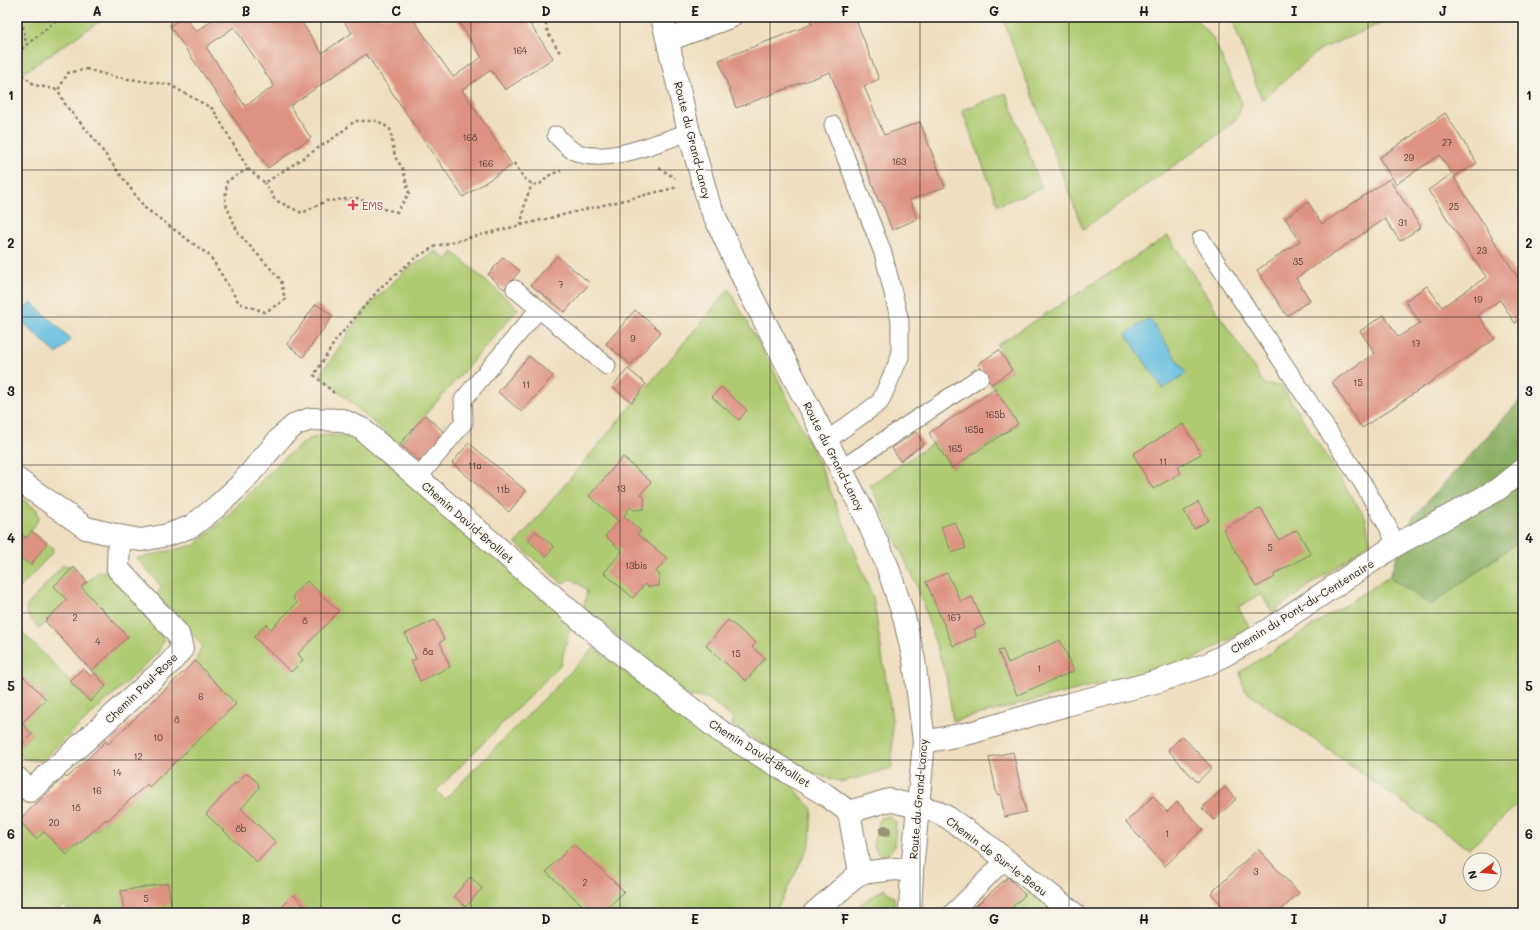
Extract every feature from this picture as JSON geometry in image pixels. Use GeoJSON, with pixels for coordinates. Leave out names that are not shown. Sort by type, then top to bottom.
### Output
{"type":"FeatureCollection","features":[{"type":"Feature","properties":{"kind":"street","name":"Route du Grand-Lancy"},"geometry":{"type":"LineString","coordinates":[[662,17],[689,132],[709,204],[750,293],[865,515],[887,565],[904,617],[914,660],[924,742],[912,871],[910,913]]}},
{"type":"Feature","properties":{"kind":"street"},"geometry":{"type":"LineString","coordinates":[[668,40],[730,17]]}},
{"type":"Feature","properties":{"kind":"street","name":"Chemin David-Brolliet"},"geometry":{"type":"LineString","coordinates":[[17,479],[86,528],[141,540],[168,535],[192,526],[215,508],[240,485],[282,436],[296,424],[311,419],[342,420],[362,429],[598,636],[720,731],[826,795],[849,812]]}},
{"type":"Feature","properties":{"kind":"street","name":"Chemin du Pont-du-Centenaire"},"geometry":{"type":"LineString","coordinates":[[924,742],[970,733],[1066,705],[1159,681],[1208,664],[1259,636],[1396,545],[1496,490],[1523,469]]}},
{"type":"Feature","properties":{"kind":"street","name":"Chemin Paul-Rose"},"geometry":{"type":"LineString","coordinates":[[17,778],[30,791],[170,663],[182,648],[178,634],[118,569],[118,536]]}},
{"type":"Feature","properties":{"kind":"street"},"geometry":{"type":"LineString","coordinates":[[860,873],[849,812],[889,800],[918,807]]}},
{"type":"Feature","properties":{"kind":"street","name":"Chemin de Sur-le-Beau"},"geometry":{"type":"LineString","coordinates":[[918,807],[935,811],[948,817],[1073,913]]}},
{"type":"Feature","properties":{"kind":"street"},"geometry":{"type":"LineString","coordinates":[[814,913],[860,873],[895,869],[912,871]]}},
{"type":"Feature","properties":{"kind":"lane"},"geometry":{"type":"LineString","coordinates":[[826,441],[880,402],[900,357],[900,321],[883,253],[834,125]]}},
{"type":"Feature","properties":{"kind":"lane"},"geometry":{"type":"LineString","coordinates":[[556,135],[573,151],[592,157],[612,156],[689,132]]}},
{"type":"Feature","properties":{"kind":"lane"},"geometry":{"type":"LineString","coordinates":[[1201,239],[1362,482],[1388,526],[1396,545]]}},
{"type":"Feature","properties":{"kind":"lane"},"geometry":{"type":"LineString","coordinates":[[515,289],[608,366]]}},
{"type":"Feature","properties":{"kind":"lane"},"geometry":{"type":"LineString","coordinates":[[418,478],[464,422],[463,400],[539,309]]}},
{"type":"Feature","properties":{"kind":"lane"},"geometry":{"type":"LineString","coordinates":[[841,469],[980,377]]}},
{"type":"Feature","properties":{"kind":"lane"},"geometry":{"type":"LineString","coordinates":[[952,913],[1005,860]]}},
{"type":"Feature","properties":{"kind":"path"},"geometry":{"type":"LineString","coordinates":[[17,53],[60,17]]}},
{"type":"Feature","properties":{"kind":"path"},"geometry":{"type":"LineString","coordinates":[[544,17],[548,33],[560,53]]}},
{"type":"Feature","properties":{"kind":"path"},"geometry":{"type":"LineString","coordinates":[[23,26],[26,44]]}},
{"type":"Feature","properties":{"kind":"path"},"geometry":{"type":"LineString","coordinates":[[58,90],[68,73],[86,69],[115,77],[170,85],[213,109],[248,169],[265,183],[275,200],[302,213],[326,201],[357,198],[379,208],[397,212],[408,194],[402,169],[395,157],[390,129],[378,121],[355,121],[335,137],[265,183]]}},
{"type":"Feature","properties":{"kind":"path"},"geometry":{"type":"LineString","coordinates":[[17,71],[35,85],[58,90]]}},
{"type":"Feature","properties":{"kind":"path"},"geometry":{"type":"LineString","coordinates":[[58,90],[66,106],[91,135],[145,208],[210,256],[239,303],[265,312],[285,300],[281,280],[238,233],[225,202],[227,181],[248,169]]}},
{"type":"Feature","properties":{"kind":"path"},"geometry":{"type":"LineString","coordinates":[[521,225],[532,184]]}},
{"type":"Feature","properties":{"kind":"path"},"geometry":{"type":"LineString","coordinates":[[342,420],[350,409],[314,375],[336,340],[380,288],[415,258],[436,246],[684,185]]}},
{"type":"Feature","properties":{"kind":"green space"},"geometry":{"type":"Polygon","coordinates":[[[17,17],[106,17],[17,77],[17,17]]]}},
{"type":"Feature","properties":{"kind":"green space"},"geometry":{"type":"Polygon","coordinates":[[[1002,17],[1194,17],[1213,38],[1242,103],[1237,118],[1219,134],[1083,229],[1002,17]]]}},
{"type":"Feature","properties":{"kind":"green space"},"geometry":{"type":"Polygon","coordinates":[[[1231,17],[1396,17],[1319,50],[1262,100],[1231,17]]]}},
{"type":"Feature","properties":{"kind":"green space"},"geometry":{"type":"Polygon","coordinates":[[[1006,93],[1042,188],[998,205],[962,110],[1006,93]]]}},
{"type":"Feature","properties":{"kind":"green space"},"geometry":{"type":"Polygon","coordinates":[[[1168,236],[1265,385],[1281,385],[1366,519],[1370,543],[1272,612],[1261,594],[1238,607],[1250,628],[1190,661],[953,721],[946,676],[916,583],[870,485],[935,442],[952,468],[1018,425],[991,384],[1012,370],[997,345],[1168,236]]]}},
{"type":"Feature","properties":{"kind":"green space"},"geometry":{"type":"Polygon","coordinates":[[[436,251],[447,260],[453,252],[518,309],[399,445],[320,375],[366,308],[406,270],[436,251]]]}},
{"type":"Feature","properties":{"kind":"green space"},"geometry":{"type":"Polygon","coordinates":[[[729,289],[774,371],[821,467],[873,597],[892,718],[892,768],[842,782],[811,773],[732,725],[734,719],[708,698],[688,696],[584,607],[587,590],[572,579],[562,583],[516,543],[729,289]]]}},
{"type":"Feature","properties":{"kind":"green space"},"geometry":{"type":"Polygon","coordinates":[[[1523,397],[1523,538],[1431,605],[1389,577],[1413,517],[1523,397]]]}},
{"type":"Feature","properties":{"kind":"green space"},"geometry":{"type":"Polygon","coordinates":[[[326,435],[347,436],[393,466],[571,622],[561,664],[436,791],[445,799],[594,648],[680,716],[790,783],[812,809],[810,844],[775,913],[72,913],[63,905],[54,913],[17,913],[17,822],[19,820],[36,839],[44,832],[67,855],[147,784],[149,786],[202,645],[156,595],[162,587],[137,558],[195,545],[220,523],[284,458],[309,439],[326,435]]]}},
{"type":"Feature","properties":{"kind":"green space"},"geometry":{"type":"Polygon","coordinates":[[[17,495],[37,510],[39,518],[31,531],[52,547],[53,552],[17,591],[17,550],[26,538],[17,532],[17,495]]]}},
{"type":"Feature","properties":{"kind":"green space"},"geometry":{"type":"Polygon","coordinates":[[[1523,538],[1523,799],[1469,849],[1244,690],[1240,672],[1389,577],[1431,605],[1523,538]]]}},
{"type":"Feature","properties":{"kind":"green space"},"geometry":{"type":"Polygon","coordinates":[[[63,565],[74,567],[87,582],[98,572],[106,571],[162,632],[163,642],[157,654],[41,761],[24,759],[17,752],[17,749],[32,734],[22,723],[17,670],[17,627],[90,702],[106,686],[92,671],[81,588],[39,629],[27,614],[27,606],[63,565]]]}},
{"type":"Feature","properties":{"kind":"green space"},"geometry":{"type":"Polygon","coordinates":[[[890,816],[896,822],[894,848],[888,854],[879,855],[873,845],[880,818],[890,816]]]}},
{"type":"Feature","properties":{"kind":"green space"},"geometry":{"type":"Polygon","coordinates":[[[884,889],[894,897],[894,913],[848,913],[884,889]]]}},
{"type":"Feature","properties":{"kind":"green space"},"geometry":{"type":"Polygon","coordinates":[[[1031,889],[1061,913],[1006,913],[1031,889]]]}},
{"type":"Feature","properties":{"kind":"water"},"geometry":{"type":"Polygon","coordinates":[[[31,302],[71,339],[57,354],[17,317],[31,302]]]}},
{"type":"Feature","properties":{"kind":"water"},"geometry":{"type":"Polygon","coordinates":[[[1149,318],[1186,373],[1163,389],[1126,334],[1149,318]]]}},
{"type":"Feature","properties":{"kind":"building"},"geometry":{"type":"Polygon","coordinates":[[[183,17],[185,17],[196,32],[217,17],[298,17],[322,53],[352,33],[341,17],[420,17],[414,21],[453,77],[482,57],[455,17],[525,17],[553,58],[505,90],[491,70],[462,90],[512,165],[463,197],[366,54],[290,106],[311,138],[268,168],[170,26],[183,17]],[[234,27],[206,47],[245,106],[274,86],[234,27]]]}},
{"type":"Feature","properties":{"kind":"building"},"geometry":{"type":"Polygon","coordinates":[[[809,17],[855,17],[879,79],[864,86],[884,135],[920,122],[945,187],[910,200],[917,219],[892,230],[881,201],[879,202],[830,72],[736,108],[719,60],[812,24],[809,17]]]}},
{"type":"Feature","properties":{"kind":"building"},"geometry":{"type":"Polygon","coordinates":[[[1445,113],[1477,163],[1454,177],[1523,286],[1523,318],[1515,323],[1500,300],[1478,315],[1495,339],[1362,428],[1332,382],[1375,353],[1360,331],[1384,315],[1398,337],[1420,323],[1405,301],[1427,286],[1442,307],[1486,277],[1428,190],[1452,174],[1440,155],[1396,184],[1379,158],[1445,113]]]}},
{"type":"Feature","properties":{"kind":"building"},"geometry":{"type":"Polygon","coordinates":[[[1389,179],[1421,227],[1400,241],[1385,219],[1296,278],[1310,300],[1287,316],[1257,270],[1300,241],[1285,218],[1308,202],[1322,224],[1389,179]]]}},
{"type":"Feature","properties":{"kind":"building"},"geometry":{"type":"Polygon","coordinates":[[[557,256],[590,283],[565,312],[531,285],[557,256]]]}},
{"type":"Feature","properties":{"kind":"building"},"geometry":{"type":"Polygon","coordinates":[[[503,257],[520,271],[504,289],[488,275],[503,257]]]}},
{"type":"Feature","properties":{"kind":"building"},"geometry":{"type":"Polygon","coordinates":[[[316,304],[333,316],[303,357],[287,344],[316,304]]]}},
{"type":"Feature","properties":{"kind":"building"},"geometry":{"type":"Polygon","coordinates":[[[635,310],[661,332],[631,365],[606,344],[635,310]]]}},
{"type":"Feature","properties":{"kind":"building"},"geometry":{"type":"Polygon","coordinates":[[[999,350],[1012,370],[991,384],[978,364],[999,350]]]}},
{"type":"Feature","properties":{"kind":"building"},"geometry":{"type":"Polygon","coordinates":[[[529,356],[553,376],[522,412],[498,392],[529,356]]]}},
{"type":"Feature","properties":{"kind":"building"},"geometry":{"type":"Polygon","coordinates":[[[628,369],[646,384],[632,402],[612,387],[628,369]]]}},
{"type":"Feature","properties":{"kind":"building"},"geometry":{"type":"Polygon","coordinates":[[[721,387],[747,410],[739,420],[712,397],[721,387]]]}},
{"type":"Feature","properties":{"kind":"building"},"geometry":{"type":"Polygon","coordinates":[[[995,389],[1018,424],[952,468],[929,433],[995,389]]]}},
{"type":"Feature","properties":{"kind":"building"},"geometry":{"type":"Polygon","coordinates":[[[425,415],[444,432],[420,461],[400,444],[425,415]]]}},
{"type":"Feature","properties":{"kind":"building"},"geometry":{"type":"Polygon","coordinates":[[[1183,424],[1201,454],[1177,467],[1181,473],[1153,489],[1133,454],[1183,424]]]}},
{"type":"Feature","properties":{"kind":"building"},"geometry":{"type":"Polygon","coordinates":[[[916,432],[924,444],[900,461],[892,448],[916,432]]]}},
{"type":"Feature","properties":{"kind":"building"},"geometry":{"type":"Polygon","coordinates":[[[469,443],[526,491],[509,512],[452,463],[469,443]]]}},
{"type":"Feature","properties":{"kind":"building"},"geometry":{"type":"Polygon","coordinates":[[[623,457],[651,482],[641,494],[644,497],[644,509],[634,510],[630,507],[624,516],[641,531],[637,534],[667,558],[656,572],[659,574],[659,586],[649,587],[645,584],[633,598],[604,573],[622,551],[605,536],[619,521],[589,496],[623,457]]]}},
{"type":"Feature","properties":{"kind":"building"},"geometry":{"type":"Polygon","coordinates":[[[1198,502],[1209,520],[1194,529],[1184,511],[1198,502]]]}},
{"type":"Feature","properties":{"kind":"building"},"geometry":{"type":"Polygon","coordinates":[[[1261,508],[1279,540],[1297,530],[1311,554],[1274,574],[1275,577],[1256,587],[1223,529],[1261,508]]]}},
{"type":"Feature","properties":{"kind":"building"},"geometry":{"type":"Polygon","coordinates":[[[955,522],[966,548],[952,553],[941,527],[955,522]]]}},
{"type":"Feature","properties":{"kind":"building"},"geometry":{"type":"Polygon","coordinates":[[[31,531],[47,543],[31,565],[17,556],[17,532],[26,538],[31,531]]]}},
{"type":"Feature","properties":{"kind":"building"},"geometry":{"type":"Polygon","coordinates":[[[536,531],[554,547],[546,557],[528,540],[536,531]]]}},
{"type":"Feature","properties":{"kind":"building"},"geometry":{"type":"Polygon","coordinates":[[[74,567],[87,582],[81,587],[128,637],[92,671],[45,621],[67,600],[54,586],[74,567]]]}},
{"type":"Feature","properties":{"kind":"building"},"geometry":{"type":"Polygon","coordinates":[[[947,573],[961,602],[972,597],[985,625],[974,629],[976,636],[953,646],[926,582],[947,573]]]}},
{"type":"Feature","properties":{"kind":"building"},"geometry":{"type":"Polygon","coordinates":[[[307,581],[339,611],[298,654],[303,660],[291,672],[254,637],[266,624],[271,629],[297,603],[294,600],[293,595],[307,581]]]}},
{"type":"Feature","properties":{"kind":"building"},"geometry":{"type":"Polygon","coordinates":[[[435,620],[444,640],[440,642],[450,667],[420,681],[411,661],[416,659],[405,634],[435,620]]]}},
{"type":"Feature","properties":{"kind":"building"},"geometry":{"type":"Polygon","coordinates":[[[728,620],[756,643],[752,647],[765,658],[746,681],[706,646],[728,620]]]}},
{"type":"Feature","properties":{"kind":"building"},"geometry":{"type":"Polygon","coordinates":[[[1060,640],[1074,671],[1017,695],[998,651],[1003,650],[1008,663],[1060,640]]]}},
{"type":"Feature","properties":{"kind":"building"},"geometry":{"type":"Polygon","coordinates":[[[195,661],[236,704],[149,787],[147,784],[67,855],[44,832],[36,839],[19,820],[65,776],[67,778],[106,741],[108,744],[195,661]]]}},
{"type":"Feature","properties":{"kind":"building"},"geometry":{"type":"Polygon","coordinates":[[[83,668],[91,677],[95,673],[106,686],[90,702],[70,681],[83,668]]]}},
{"type":"Feature","properties":{"kind":"building"},"geometry":{"type":"Polygon","coordinates":[[[17,670],[46,699],[22,723],[32,734],[17,749],[17,670]]]}},
{"type":"Feature","properties":{"kind":"building"},"geometry":{"type":"Polygon","coordinates":[[[1182,736],[1212,768],[1197,782],[1168,750],[1182,736]]]}},
{"type":"Feature","properties":{"kind":"building"},"geometry":{"type":"Polygon","coordinates":[[[1013,752],[1026,812],[1005,817],[1000,794],[997,795],[989,757],[1013,752]]]}},
{"type":"Feature","properties":{"kind":"building"},"geometry":{"type":"Polygon","coordinates":[[[249,774],[258,783],[259,788],[241,809],[276,842],[257,862],[206,814],[235,783],[237,784],[244,775],[249,774]]]}},
{"type":"Feature","properties":{"kind":"building"},"geometry":{"type":"Polygon","coordinates":[[[1225,787],[1236,799],[1214,820],[1202,808],[1225,787]]]}},
{"type":"Feature","properties":{"kind":"building"},"geometry":{"type":"Polygon","coordinates":[[[1153,796],[1167,812],[1177,802],[1203,829],[1165,866],[1126,822],[1153,796]]]}},
{"type":"Feature","properties":{"kind":"building"},"geometry":{"type":"Polygon","coordinates":[[[573,844],[624,891],[603,913],[591,913],[546,872],[573,844]]]}},
{"type":"Feature","properties":{"kind":"building"},"geometry":{"type":"Polygon","coordinates":[[[1258,849],[1299,893],[1278,913],[1229,913],[1211,893],[1258,849]]]}},
{"type":"Feature","properties":{"kind":"building"},"geometry":{"type":"Polygon","coordinates":[[[470,877],[482,888],[466,907],[454,896],[470,877]]]}},
{"type":"Feature","properties":{"kind":"building"},"geometry":{"type":"Polygon","coordinates":[[[1008,877],[1025,895],[1006,913],[968,913],[1008,877]]]}},
{"type":"Feature","properties":{"kind":"building"},"geometry":{"type":"Polygon","coordinates":[[[168,883],[171,904],[156,907],[157,913],[124,913],[121,891],[168,883]]]}},
{"type":"Feature","properties":{"kind":"building"},"geometry":{"type":"Polygon","coordinates":[[[294,895],[311,913],[282,913],[279,910],[294,895]]]}},
{"type":"Feature","properties":{"kind":"place","name":"EMS"},"geometry":{"type":"Point","coordinates":[353,205]}}]}
